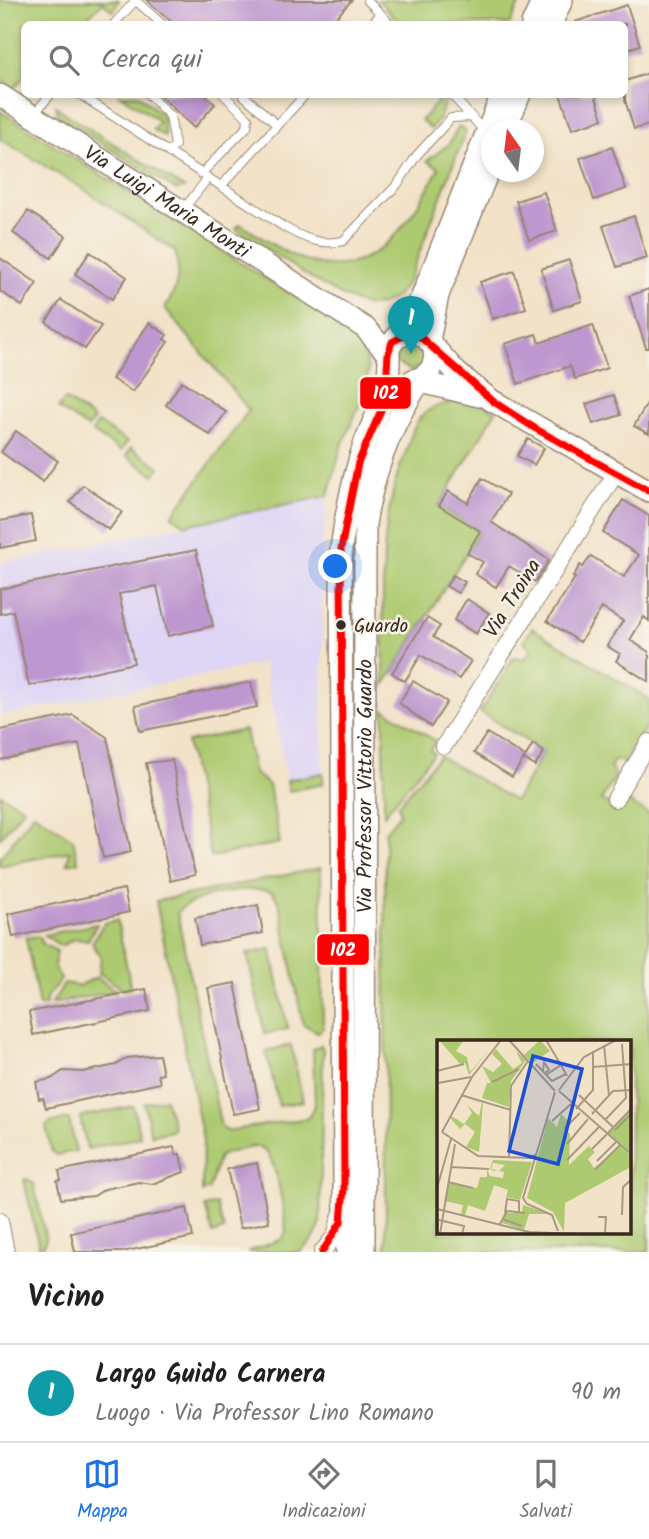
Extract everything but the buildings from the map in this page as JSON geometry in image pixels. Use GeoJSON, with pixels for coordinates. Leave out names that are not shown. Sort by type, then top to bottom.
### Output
{"type":"FeatureCollection","features":[{"type":"Feature","properties":{"kind":"street"},"geometry":{"type":"LineString","coordinates":[[533,21],[543,0]]}},
{"type":"Feature","properties":{"kind":"street"},"geometry":{"type":"LineString","coordinates":[[552,21],[562,0]]}},
{"type":"Feature","properties":{"kind":"street","name":"Via Luigi Maria Monti"},"geometry":{"type":"LineString","coordinates":[[0,95],[333,308],[407,344]]}},
{"type":"Feature","properties":{"kind":"street"},"geometry":{"type":"LineString","coordinates":[[491,119],[500,98]]}},
{"type":"Feature","properties":{"kind":"street"},"geometry":{"type":"LineString","coordinates":[[496,119],[516,98]]}},
{"type":"Feature","properties":{"kind":"street"},"geometry":{"type":"LineString","coordinates":[[481,145],[421,299],[407,344],[401,378],[419,379],[491,400]]}},
{"type":"Feature","properties":{"kind":"street"},"geometry":{"type":"LineString","coordinates":[[407,344],[438,295],[485,182]]}},
{"type":"Feature","properties":{"kind":"street"},"geometry":{"type":"LineString","coordinates":[[407,344],[491,400],[649,491]]}},
{"type":"Feature","properties":{"kind":"street","name":"Via Professor Vittorio Guardo"},"geometry":{"type":"LineString","coordinates":[[347,1252],[344,1188],[341,549],[351,488],[367,438],[407,344],[432,367],[419,379],[403,404],[382,453],[365,524],[364,1252]]}},
{"type":"Feature","properties":{"kind":"street","name":"Via Troina"},"geometry":{"type":"LineString","coordinates":[[444,746],[616,473]]}},
{"type":"Feature","properties":{"kind":"street"},"geometry":{"type":"LineString","coordinates":[[615,799],[649,743]]}},
{"type":"Feature","properties":{"kind":"street"},"geometry":{"type":"LineString","coordinates":[[322,1252],[341,1223],[344,1188]]}},
{"type":"Feature","properties":{"kind":"street"},"geometry":{"type":"LineString","coordinates":[[0,1221],[6,1252]]}},
{"type":"Feature","properties":{"kind":"lane"},"geometry":{"type":"LineString","coordinates":[[117,21],[135,0],[159,21]]}},
{"type":"Feature","properties":{"kind":"lane"},"geometry":{"type":"LineString","coordinates":[[367,0],[387,21]]}},
{"type":"Feature","properties":{"kind":"lane"},"geometry":{"type":"LineString","coordinates":[[374,21],[381,14]]}},
{"type":"Feature","properties":{"kind":"lane"},"geometry":{"type":"LineString","coordinates":[[33,115],[48,98]]}},
{"type":"Feature","properties":{"kind":"lane"},"geometry":{"type":"LineString","coordinates":[[85,98],[284,227],[314,242],[343,241],[397,185],[417,155],[452,118],[454,98]]}},
{"type":"Feature","properties":{"kind":"lane"},"geometry":{"type":"LineString","coordinates":[[152,98],[170,116],[175,145],[169,153]]}},
{"type":"Feature","properties":{"kind":"lane"},"geometry":{"type":"LineString","coordinates":[[181,211],[205,176],[247,127],[248,118],[227,98]]}},
{"type":"Feature","properties":{"kind":"lane"},"geometry":{"type":"LineString","coordinates":[[247,98],[277,125]]}},
{"type":"Feature","properties":{"kind":"lane"},"geometry":{"type":"LineString","coordinates":[[220,186],[302,98]]}},
{"type":"Feature","properties":{"kind":"lane"},"geometry":{"type":"LineString","coordinates":[[455,98],[481,121]]}},
{"type":"Feature","properties":{"kind":"lane"},"geometry":{"type":"LineString","coordinates":[[452,118],[481,125]]}},
{"type":"Feature","properties":{"kind":"shaded area"},"geometry":{"type":"Polygon","coordinates":[[[328,496],[322,548],[323,773],[287,780],[264,663],[0,716],[0,563],[328,496]]]}},
{"type":"Feature","properties":{"kind":"green space"},"geometry":{"type":"Polygon","coordinates":[[[0,0],[119,0],[113,12],[103,2],[84,21],[21,21],[21,80],[14,88],[0,80],[0,0]]]}},
{"type":"Feature","properties":{"kind":"green space"},"geometry":{"type":"Polygon","coordinates":[[[378,0],[465,0],[469,3],[472,0],[521,0],[511,21],[398,21],[378,0]]]}},
{"type":"Feature","properties":{"kind":"green space"},"geometry":{"type":"Polygon","coordinates":[[[124,98],[142,98],[163,116],[165,137],[153,130],[159,121],[124,98]]]}},
{"type":"Feature","properties":{"kind":"green space"},"geometry":{"type":"Polygon","coordinates":[[[434,98],[445,99],[440,118],[431,129],[421,120],[438,102],[434,98]]]}},
{"type":"Feature","properties":{"kind":"green space"},"geometry":{"type":"Polygon","coordinates":[[[56,106],[184,188],[176,190],[58,116],[56,106]]]}},
{"type":"Feature","properties":{"kind":"green space"},"geometry":{"type":"Polygon","coordinates":[[[0,111],[360,338],[368,369],[366,389],[341,448],[328,496],[186,525],[172,516],[249,410],[165,308],[177,281],[175,251],[85,190],[0,139],[0,111]]]}},
{"type":"Feature","properties":{"kind":"green space"},"geometry":{"type":"Polygon","coordinates":[[[459,126],[466,131],[408,282],[389,301],[373,306],[345,297],[236,229],[240,224],[289,254],[322,265],[346,264],[367,257],[385,245],[415,210],[439,168],[427,161],[449,144],[459,126]]]}},
{"type":"Feature","properties":{"kind":"green space"},"geometry":{"type":"Polygon","coordinates":[[[410,341],[423,348],[425,365],[411,371],[397,363],[397,349],[410,341]]]}},
{"type":"Feature","properties":{"kind":"green space"},"geometry":{"type":"Polygon","coordinates":[[[65,399],[94,419],[88,428],[58,408],[65,399]]]}},
{"type":"Feature","properties":{"kind":"green space"},"geometry":{"type":"Polygon","coordinates":[[[473,399],[496,411],[439,506],[480,531],[384,686],[384,565],[390,506],[397,477],[419,419],[444,404],[473,399]]]}},
{"type":"Feature","properties":{"kind":"green space"},"geometry":{"type":"Polygon","coordinates":[[[98,423],[127,442],[121,451],[92,432],[98,423]]]}},
{"type":"Feature","properties":{"kind":"green space"},"geometry":{"type":"Polygon","coordinates":[[[131,448],[160,467],[154,475],[126,456],[131,448]]]}},
{"type":"Feature","properties":{"kind":"green space"},"geometry":{"type":"Polygon","coordinates":[[[532,628],[649,699],[649,722],[624,762],[615,760],[610,767],[616,776],[601,800],[618,810],[625,800],[649,814],[649,1252],[386,1252],[385,832],[400,813],[398,805],[439,756],[515,801],[544,752],[480,712],[514,657],[525,659],[531,650],[524,641],[532,628]]]}},
{"type":"Feature","properties":{"kind":"green space"},"geometry":{"type":"Polygon","coordinates":[[[384,709],[436,741],[430,750],[434,753],[384,815],[384,709]]]}},
{"type":"Feature","properties":{"kind":"green space"},"geometry":{"type":"Polygon","coordinates":[[[245,730],[254,773],[269,785],[280,843],[211,857],[187,742],[245,730]]]}},
{"type":"Feature","properties":{"kind":"green space"},"geometry":{"type":"Polygon","coordinates":[[[323,773],[323,784],[289,791],[287,780],[323,773]]]}},
{"type":"Feature","properties":{"kind":"green space"},"geometry":{"type":"Polygon","coordinates":[[[0,794],[24,808],[0,838],[0,794]]]}},
{"type":"Feature","properties":{"kind":"green space"},"geometry":{"type":"Polygon","coordinates":[[[34,813],[73,839],[78,862],[67,864],[70,851],[0,866],[0,858],[34,813]]]}},
{"type":"Feature","properties":{"kind":"green space"},"geometry":{"type":"Polygon","coordinates":[[[321,868],[323,1028],[318,1032],[303,1024],[279,902],[273,893],[264,890],[238,890],[223,893],[194,901],[177,913],[221,1127],[227,1131],[308,1118],[315,1105],[313,1049],[321,1045],[323,1050],[320,1226],[313,1240],[300,1252],[247,1252],[282,1239],[286,1232],[282,1200],[272,1161],[267,1152],[258,1147],[219,1156],[209,1189],[202,1192],[203,1140],[156,901],[321,868]]]}},
{"type":"Feature","properties":{"kind":"green space"},"geometry":{"type":"Polygon","coordinates":[[[117,920],[131,988],[123,989],[99,973],[101,957],[92,943],[104,923],[117,920]]]}},
{"type":"Feature","properties":{"kind":"green space"},"geometry":{"type":"Polygon","coordinates":[[[97,924],[88,940],[74,939],[61,946],[44,935],[97,924]]]}},
{"type":"Feature","properties":{"kind":"green space"},"geometry":{"type":"Polygon","coordinates":[[[38,936],[44,945],[57,951],[54,966],[61,979],[46,998],[46,1005],[39,1006],[26,938],[38,936]]]}},
{"type":"Feature","properties":{"kind":"green space"},"geometry":{"type":"Polygon","coordinates":[[[271,949],[288,1029],[265,1034],[247,954],[271,949]]]}},
{"type":"Feature","properties":{"kind":"green space"},"geometry":{"type":"Polygon","coordinates":[[[97,977],[116,991],[51,1004],[65,983],[79,986],[97,977]]]}},
{"type":"Feature","properties":{"kind":"green space"},"geometry":{"type":"Polygon","coordinates":[[[291,1045],[303,1101],[279,1106],[266,1051],[291,1045]]]}},
{"type":"Feature","properties":{"kind":"green space"},"geometry":{"type":"Polygon","coordinates":[[[165,1099],[174,1127],[171,1131],[151,1135],[144,1103],[165,1099]]]}},
{"type":"Feature","properties":{"kind":"green space"},"geometry":{"type":"Polygon","coordinates":[[[133,1106],[140,1137],[87,1149],[80,1117],[133,1106]]]}},
{"type":"Feature","properties":{"kind":"green space"},"geometry":{"type":"Polygon","coordinates":[[[69,1119],[76,1151],[56,1155],[52,1152],[46,1127],[50,1123],[69,1119]]]}},
{"type":"Feature","properties":{"kind":"green space"},"geometry":{"type":"Polygon","coordinates":[[[24,1180],[34,1184],[46,1240],[40,1252],[24,1180]]]}},
{"type":"Feature","properties":{"kind":"green space"},"geometry":{"type":"Polygon","coordinates":[[[216,1204],[224,1230],[213,1234],[205,1207],[216,1204]]]}},
{"type":"Feature","properties":{"kind":"transit line","name":"102"},"geometry":{"type":"LineString","coordinates":[[322,1252],[341,1222],[344,1188],[341,549],[358,463],[385,401],[388,354],[392,342],[410,332],[418,335],[494,402],[536,429],[649,491]]}},
{"type":"Feature","properties":{"kind":"place","name":"Largo Guido Carnera"},"geometry":{"type":"Point","coordinates":[411,354]}},
{"type":"Feature","properties":{"kind":"place","name":"Guardo"},"geometry":{"type":"Point","coordinates":[341,625]}}]}
